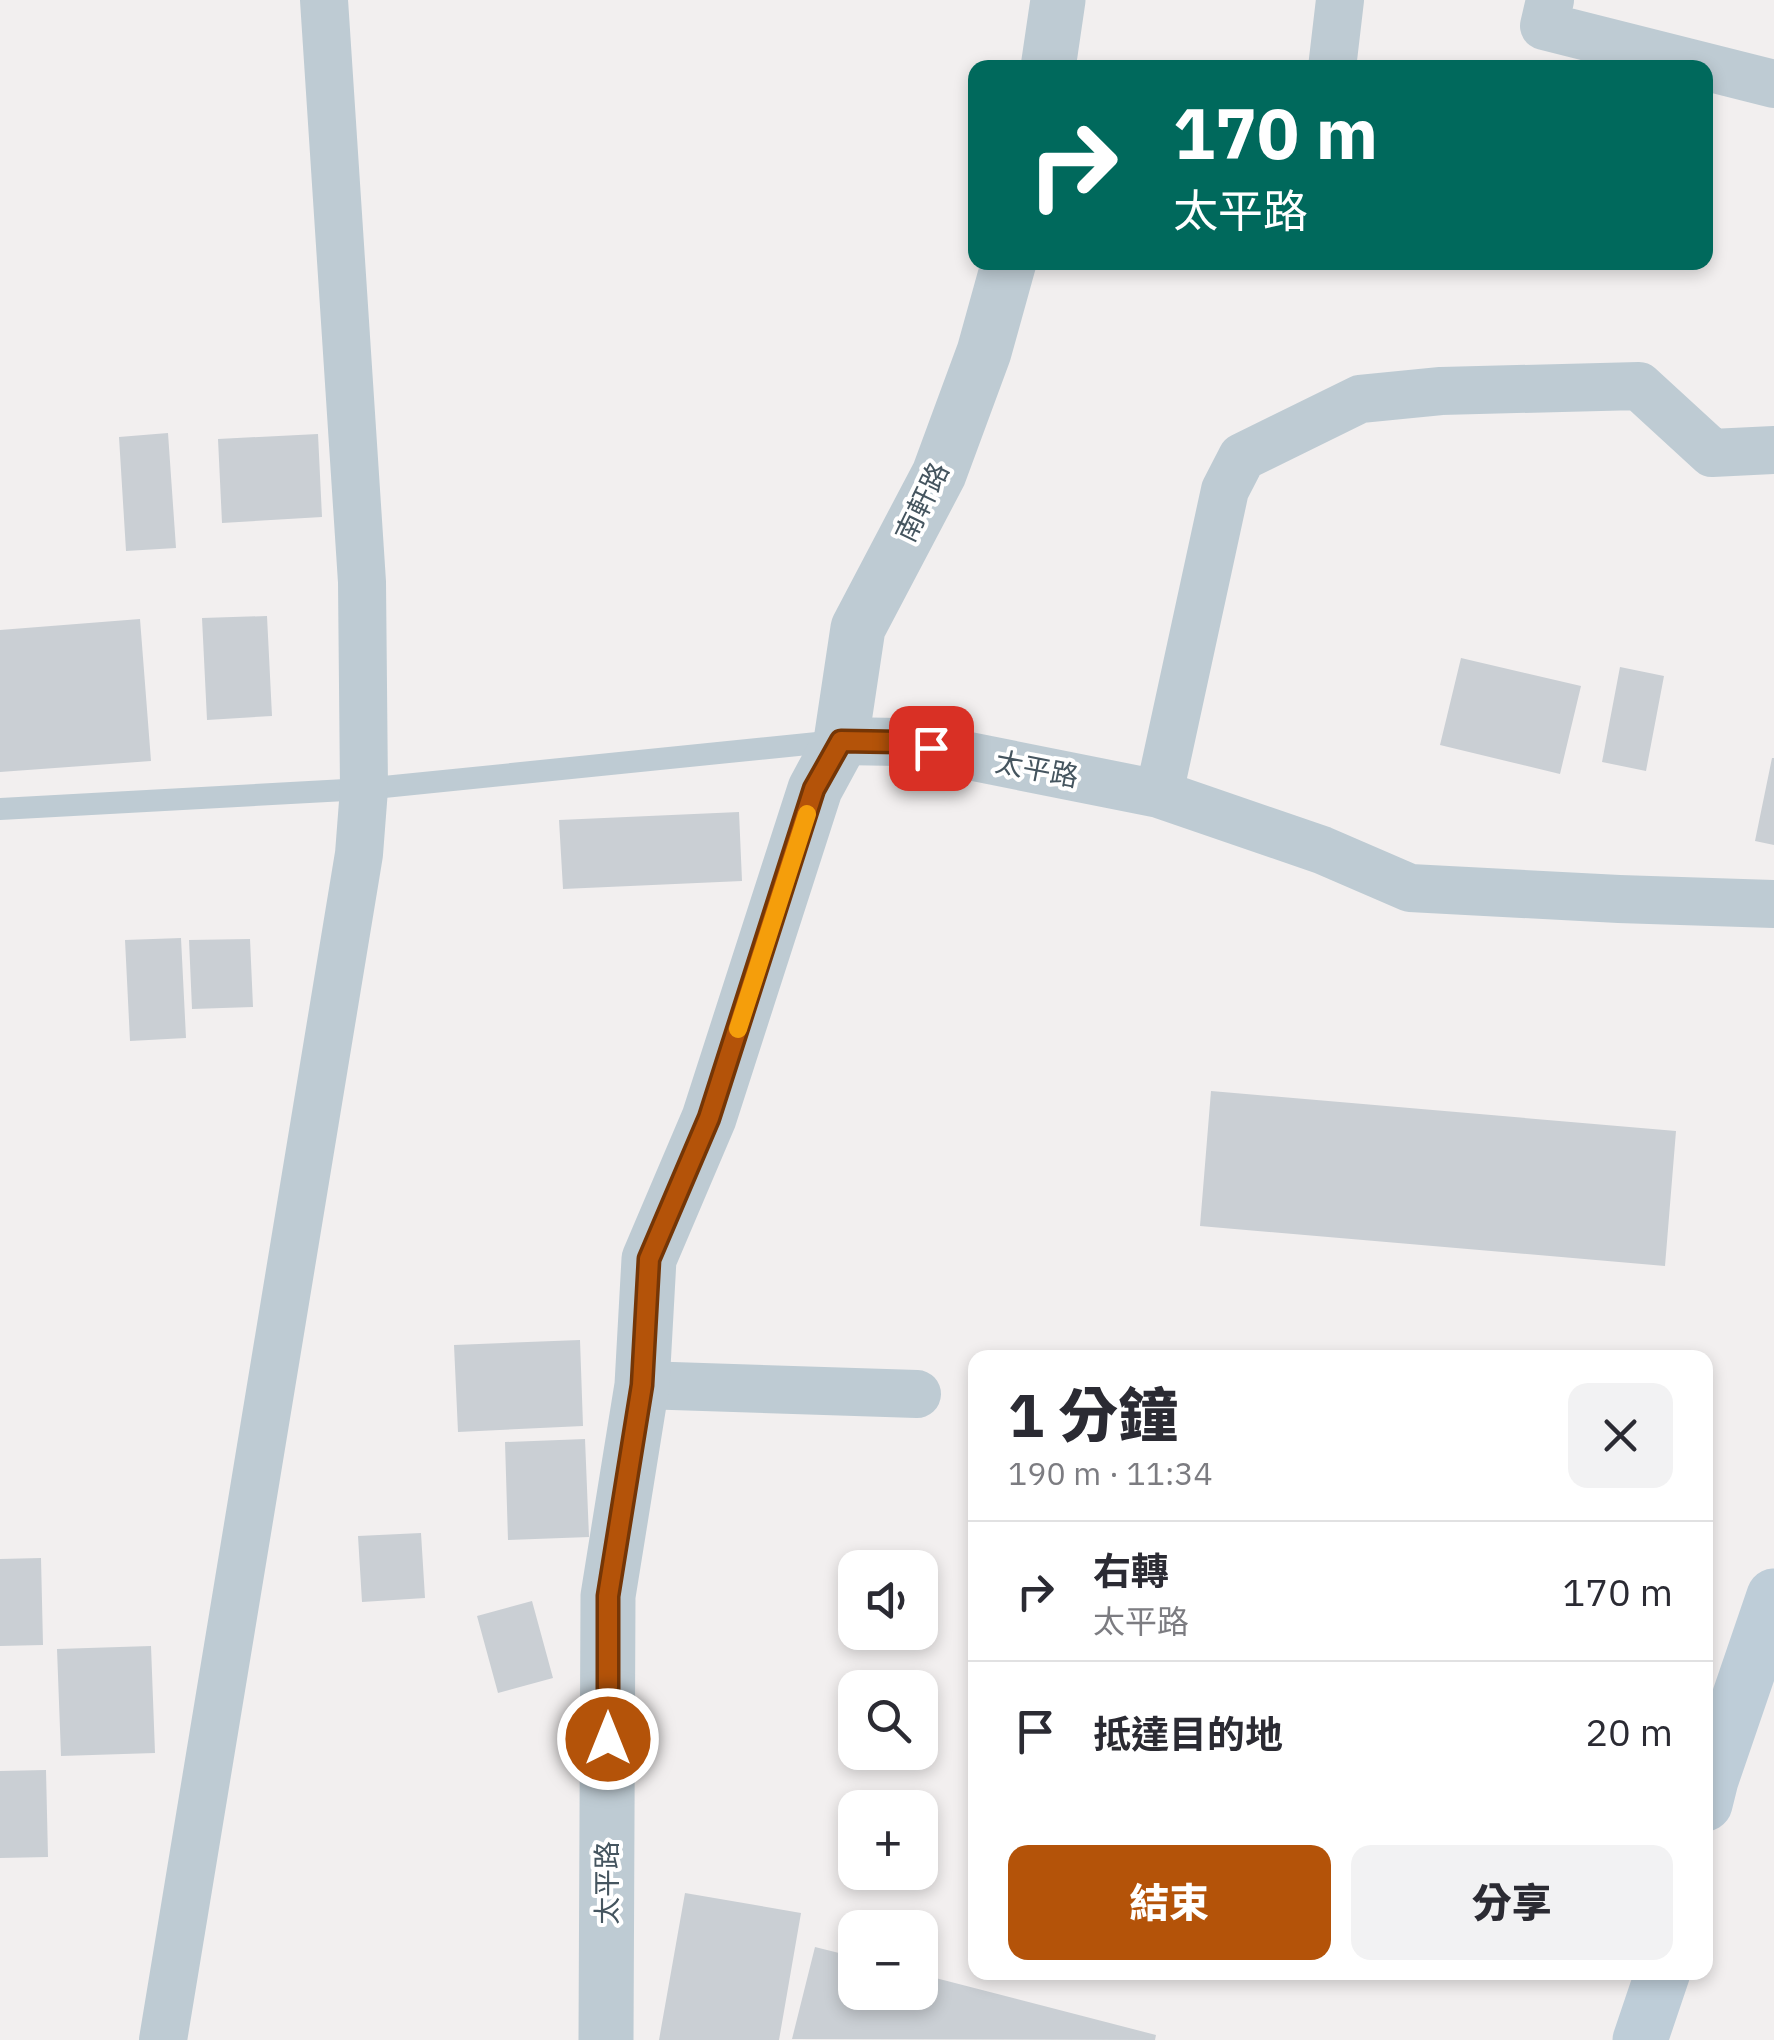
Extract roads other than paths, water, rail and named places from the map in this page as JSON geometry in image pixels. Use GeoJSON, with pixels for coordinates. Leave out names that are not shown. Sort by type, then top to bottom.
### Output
{"type":"FeatureCollection","features":[{"type":"Feature","properties":{"kind":"main road"},"geometry":{"type":"LineString","coordinates":[[1713,1770],[1774,1596]]}},
{"type":"Feature","properties":{"kind":"main road"},"geometry":{"type":"LineString","coordinates":[[1640,2040],[1660,1980]]}},
{"type":"Feature","properties":{"kind":"street"},"geometry":{"type":"LineString","coordinates":[[163,2040],[359,854],[364,789],[362,582],[324,0]]}},
{"type":"Feature","properties":{"kind":"street"},"geometry":{"type":"LineString","coordinates":[[1049,60],[1058,0]]}},
{"type":"Feature","properties":{"kind":"street"},"geometry":{"type":"LineString","coordinates":[[1333,60],[1340,0]]}},
{"type":"Feature","properties":{"kind":"street"},"geometry":{"type":"LineString","coordinates":[[1550,0],[1544,26],[1679,60]]}},
{"type":"Feature","properties":{"kind":"street"},"geometry":{"type":"LineString","coordinates":[[1713,69],[1774,84]]}},
{"type":"Feature","properties":{"kind":"street","name":"南軒路"},"geometry":{"type":"LineString","coordinates":[[841,741],[858,628],[939,474],[984,352],[1007,270]]}},
{"type":"Feature","properties":{"kind":"street"},"geometry":{"type":"LineString","coordinates":[[1160,794],[1225,490],[1242,456],[1360,399],[1441,391],[1638,386],[1712,452],[1774,450]]}},
{"type":"Feature","properties":{"kind":"street","name":"太平路"},"geometry":{"type":"LineString","coordinates":[[606,2040],[608,1596],[642,1385],[649,1259],[709,1118],[814,789],[841,741],[899,742],[1160,794],[1322,850],[1410,888],[1774,904]]}},
{"type":"Feature","properties":{"kind":"street"},"geometry":{"type":"LineString","coordinates":[[642,1385],[917,1394]]}},
{"type":"Feature","properties":{"kind":"lane"},"geometry":{"type":"LineString","coordinates":[[0,809],[364,789],[841,741]]}}]}
